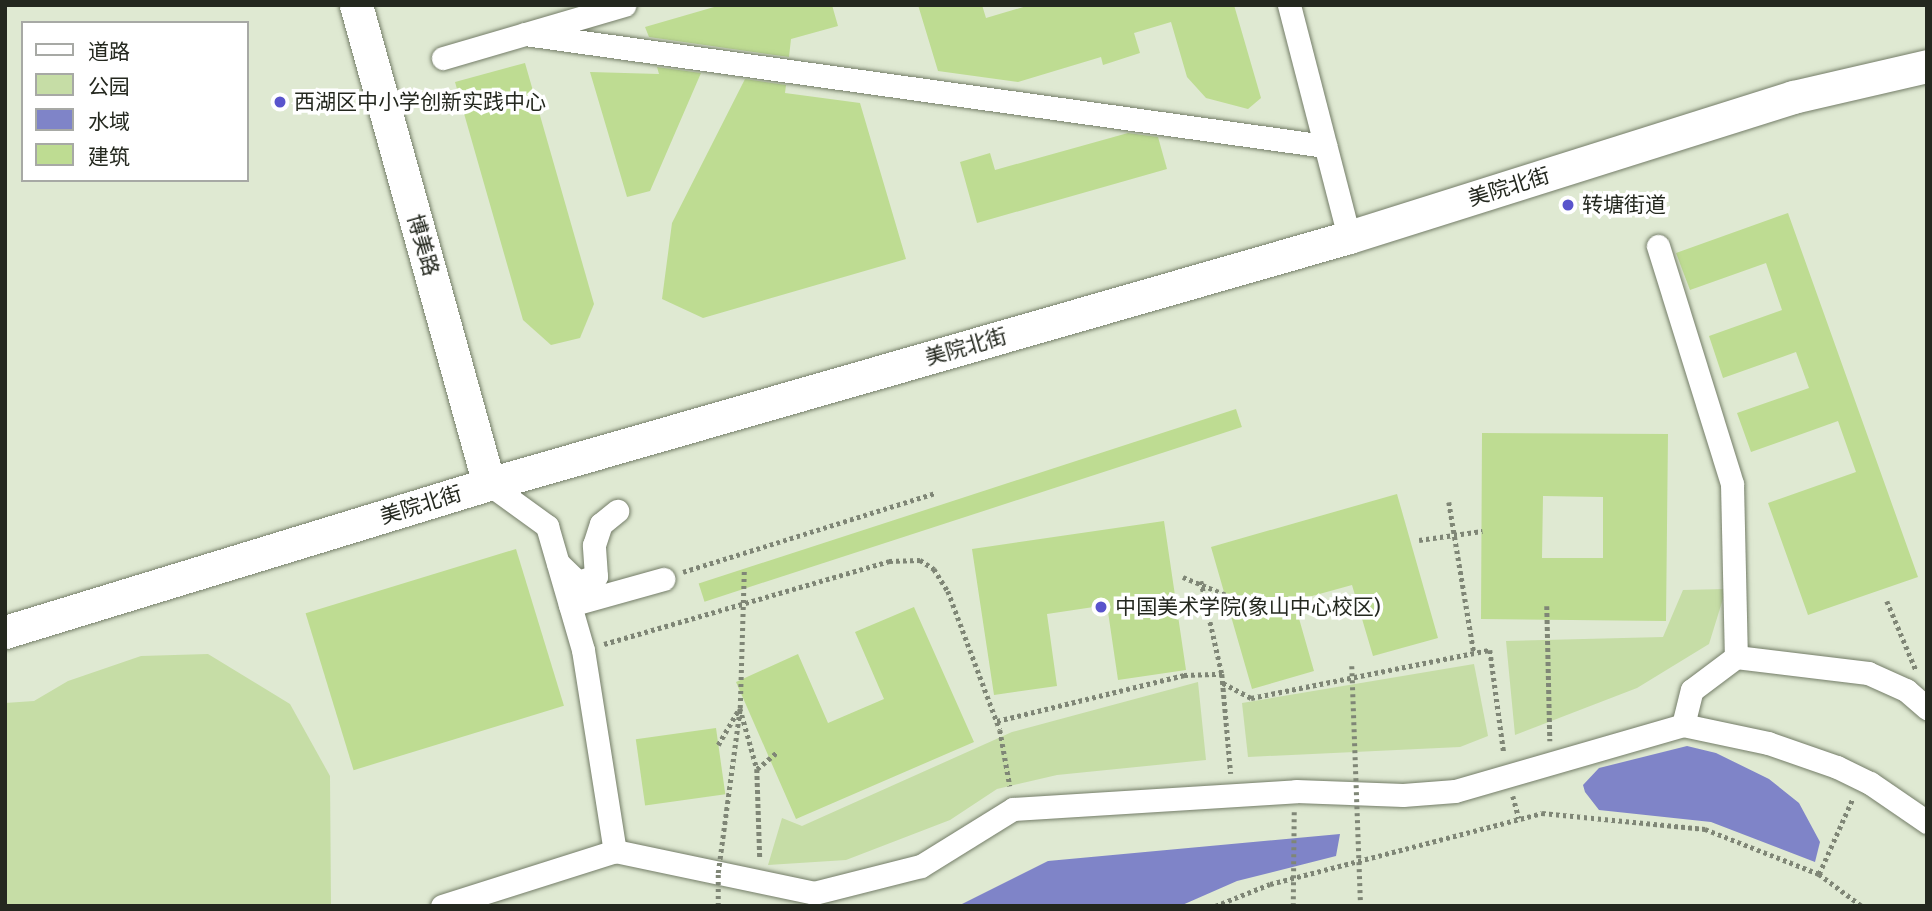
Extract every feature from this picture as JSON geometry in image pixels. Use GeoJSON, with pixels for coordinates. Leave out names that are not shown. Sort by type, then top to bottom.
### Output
{"type":"FeatureCollection","features":[{"type":"Feature","properties":{"kind":"street","name":"博美路"},"geometry":{"type":"LineString","coordinates":[[356,5],[489,484]]}},
{"type":"Feature","properties":{"kind":"street"},"geometry":{"type":"LineString","coordinates":[[443,58],[624,5]]}},
{"type":"Feature","properties":{"kind":"street"},"geometry":{"type":"LineString","coordinates":[[1289,5],[1349,237]]}},
{"type":"Feature","properties":{"kind":"street"},"geometry":{"type":"LineString","coordinates":[[525,34],[1325,146]]}},
{"type":"Feature","properties":{"kind":"street","name":"美院北街"},"geometry":{"type":"LineString","coordinates":[[5,632],[489,484],[1349,237],[1793,97],[1927,66]]}},
{"type":"Feature","properties":{"kind":"street"},"geometry":{"type":"LineString","coordinates":[[1658,246],[1731,484],[1736,657]]}},
{"type":"Feature","properties":{"kind":"street"},"geometry":{"type":"LineString","coordinates":[[489,484],[547,526],[583,650],[615,851]]}},
{"type":"Feature","properties":{"kind":"street"},"geometry":{"type":"LineString","coordinates":[[558,563],[578,582],[596,576],[594,544],[601,524],[617,511]]}},
{"type":"Feature","properties":{"kind":"street"},"geometry":{"type":"LineString","coordinates":[[570,606],[663,579]]}},
{"type":"Feature","properties":{"kind":"street"},"geometry":{"type":"LineString","coordinates":[[1683,724],[1692,690],[1736,657],[1868,673],[1906,690],[1927,708]]}},
{"type":"Feature","properties":{"kind":"street"},"geometry":{"type":"LineString","coordinates":[[442,906],[615,851],[814,893],[921,866],[1013,809],[1233,796],[1455,791],[1683,724],[1796,751],[1862,779],[1927,822]]}},
{"type":"Feature","properties":{"kind":"path"},"geometry":{"type":"LineString","coordinates":[[663,579],[935,493]]}},
{"type":"Feature","properties":{"kind":"path"},"geometry":{"type":"LineString","coordinates":[[1449,502],[1474,653]]}},
{"type":"Feature","properties":{"kind":"path"},"geometry":{"type":"LineString","coordinates":[[1419,540],[1482,531]]}},
{"type":"Feature","properties":{"kind":"path"},"geometry":{"type":"LineString","coordinates":[[583,650],[889,561],[920,560],[934,569],[948,592],[997,720],[1013,809]]}},
{"type":"Feature","properties":{"kind":"path"},"geometry":{"type":"LineString","coordinates":[[718,906],[718,873],[740,708],[744,571]]}},
{"type":"Feature","properties":{"kind":"path"},"geometry":{"type":"LineString","coordinates":[[1183,577],[1201,581],[1234,598]]}},
{"type":"Feature","properties":{"kind":"path"},"geometry":{"type":"LineString","coordinates":[[1201,581],[1222,674],[1233,796]]}},
{"type":"Feature","properties":{"kind":"path"},"geometry":{"type":"LineString","coordinates":[[1887,601],[1918,675]]}},
{"type":"Feature","properties":{"kind":"path"},"geometry":{"type":"LineString","coordinates":[[1547,606],[1551,763]]}},
{"type":"Feature","properties":{"kind":"path"},"geometry":{"type":"LineString","coordinates":[[1223,683],[1251,698],[1490,650],[1507,775]]}},
{"type":"Feature","properties":{"kind":"path"},"geometry":{"type":"LineString","coordinates":[[1352,666],[1361,906]]}},
{"type":"Feature","properties":{"kind":"path"},"geometry":{"type":"LineString","coordinates":[[997,720],[1184,675],[1222,674]]}},
{"type":"Feature","properties":{"kind":"path"},"geometry":{"type":"LineString","coordinates":[[718,745],[740,708]]}},
{"type":"Feature","properties":{"kind":"path"},"geometry":{"type":"LineString","coordinates":[[740,708],[757,769],[760,864],[756,881]]}},
{"type":"Feature","properties":{"kind":"path"},"geometry":{"type":"LineString","coordinates":[[757,769],[777,752]]}},
{"type":"Feature","properties":{"kind":"path"},"geometry":{"type":"LineString","coordinates":[[1819,874],[1862,779]]}},
{"type":"Feature","properties":{"kind":"path"},"geometry":{"type":"LineString","coordinates":[[1293,906],[1294,809]]}},
{"type":"Feature","properties":{"kind":"path"},"geometry":{"type":"LineString","coordinates":[[1215,906],[1269,884],[1542,813],[1705,829],[1819,874],[1862,906]]}},
{"type":"Feature","properties":{"kind":"green space"},"geometry":{"type":"Polygon","coordinates":[[[1726,589],[1709,644],[1637,688],[1515,735],[1506,641],[1663,637],[1683,590],[1726,589]]]}},
{"type":"Feature","properties":{"kind":"green space"},"geometry":{"type":"Polygon","coordinates":[[[208,654],[290,704],[330,776],[331,906],[5,906],[5,703],[34,701],[68,681],[141,656],[208,654]]]}},
{"type":"Feature","properties":{"kind":"green space"},"geometry":{"type":"Polygon","coordinates":[[[1474,664],[1488,736],[1460,747],[1248,757],[1242,703],[1474,664]]]}},
{"type":"Feature","properties":{"kind":"green space"},"geometry":{"type":"Polygon","coordinates":[[[1198,682],[1206,760],[1057,775],[997,789],[950,820],[846,860],[768,865],[782,818],[802,826],[1012,732],[1198,682]]]}},
{"type":"Feature","properties":{"kind":"water"},"geometry":{"type":"Polygon","coordinates":[[[1687,746],[1716,753],[1769,779],[1799,803],[1820,842],[1815,862],[1711,822],[1599,810],[1585,792],[1583,785],[1599,768],[1687,746]]]}},
{"type":"Feature","properties":{"kind":"water"},"geometry":{"type":"Polygon","coordinates":[[[1340,834],[1336,856],[1237,881],[1180,906],[958,906],[1048,861],[1340,834]]]}},
{"type":"Feature","properties":{"kind":"building"},"geometry":{"type":"Polygon","coordinates":[[[721,5],[832,5],[838,26],[791,39],[789,57],[649,37],[645,27],[721,5]]]}},
{"type":"Feature","properties":{"kind":"building"},"geometry":{"type":"Polygon","coordinates":[[[918,5],[982,5],[986,18],[1030,5],[1234,5],[1261,98],[1248,109],[1206,98],[1187,77],[1171,22],[1134,33],[1140,53],[1103,65],[1101,57],[1018,82],[938,71],[918,5]]]}},
{"type":"Feature","properties":{"kind":"building"},"geometry":{"type":"Polygon","coordinates":[[[525,63],[594,304],[580,338],[551,345],[523,320],[455,82],[525,63]]]}},
{"type":"Feature","properties":{"kind":"building"},"geometry":{"type":"Polygon","coordinates":[[[657,67],[701,73],[650,191],[627,197],[590,72],[659,74],[657,67]]]}},
{"type":"Feature","properties":{"kind":"building"},"geometry":{"type":"Polygon","coordinates":[[[745,79],[786,85],[785,93],[860,103],[906,259],[703,318],[662,299],[672,223],[745,79]]]}},
{"type":"Feature","properties":{"kind":"building"},"geometry":{"type":"Polygon","coordinates":[[[1128,133],[1158,137],[1167,169],[977,223],[960,162],[990,153],[995,170],[1128,133]]]}},
{"type":"Feature","properties":{"kind":"building"},"geometry":{"type":"Polygon","coordinates":[[[1788,213],[1918,577],[1808,615],[1768,503],[1856,472],[1838,421],[1751,452],[1737,413],[1809,388],[1796,352],[1723,378],[1709,336],[1782,310],[1766,263],[1690,290],[1676,253],[1788,213]]]}},
{"type":"Feature","properties":{"kind":"building"},"geometry":{"type":"Polygon","coordinates":[[[1236,409],[1242,427],[705,602],[699,584],[1236,409]]]}},
{"type":"Feature","properties":{"kind":"building"},"geometry":{"type":"Polygon","coordinates":[[[1482,433],[1668,434],[1666,621],[1481,619],[1482,433]],[[1543,496],[1542,558],[1603,558],[1603,497],[1543,496]]]}},
{"type":"Feature","properties":{"kind":"building"},"geometry":{"type":"Polygon","coordinates":[[[1397,494],[1438,638],[1373,656],[1352,585],[1294,601],[1314,671],[1252,689],[1211,547],[1397,494]]]}},
{"type":"Feature","properties":{"kind":"building"},"geometry":{"type":"Polygon","coordinates":[[[1164,521],[1186,670],[1118,680],[1107,605],[1047,614],[1057,686],[994,695],[972,549],[1164,521]]]}},
{"type":"Feature","properties":{"kind":"building"},"geometry":{"type":"Polygon","coordinates":[[[516,549],[564,706],[354,770],[306,613],[516,549]]]}},
{"type":"Feature","properties":{"kind":"building"},"geometry":{"type":"Polygon","coordinates":[[[914,607],[974,742],[796,819],[736,682],[798,654],[828,723],[884,699],[855,632],[914,607]]]}},
{"type":"Feature","properties":{"kind":"building"},"geometry":{"type":"Polygon","coordinates":[[[716,728],[725,794],[645,806],[636,739],[716,728]]]}},
{"type":"Feature","properties":{"kind":"place","name":"西湖区中小学创新实践中心"},"geometry":{"type":"Point","coordinates":[280,102]}},
{"type":"Feature","properties":{"kind":"place","name":"转塘街道"},"geometry":{"type":"Point","coordinates":[1568,205]}},
{"type":"Feature","properties":{"kind":"place","name":"中国美术学院(象山中心校区)"},"geometry":{"type":"Point","coordinates":[1101,607]}}]}
